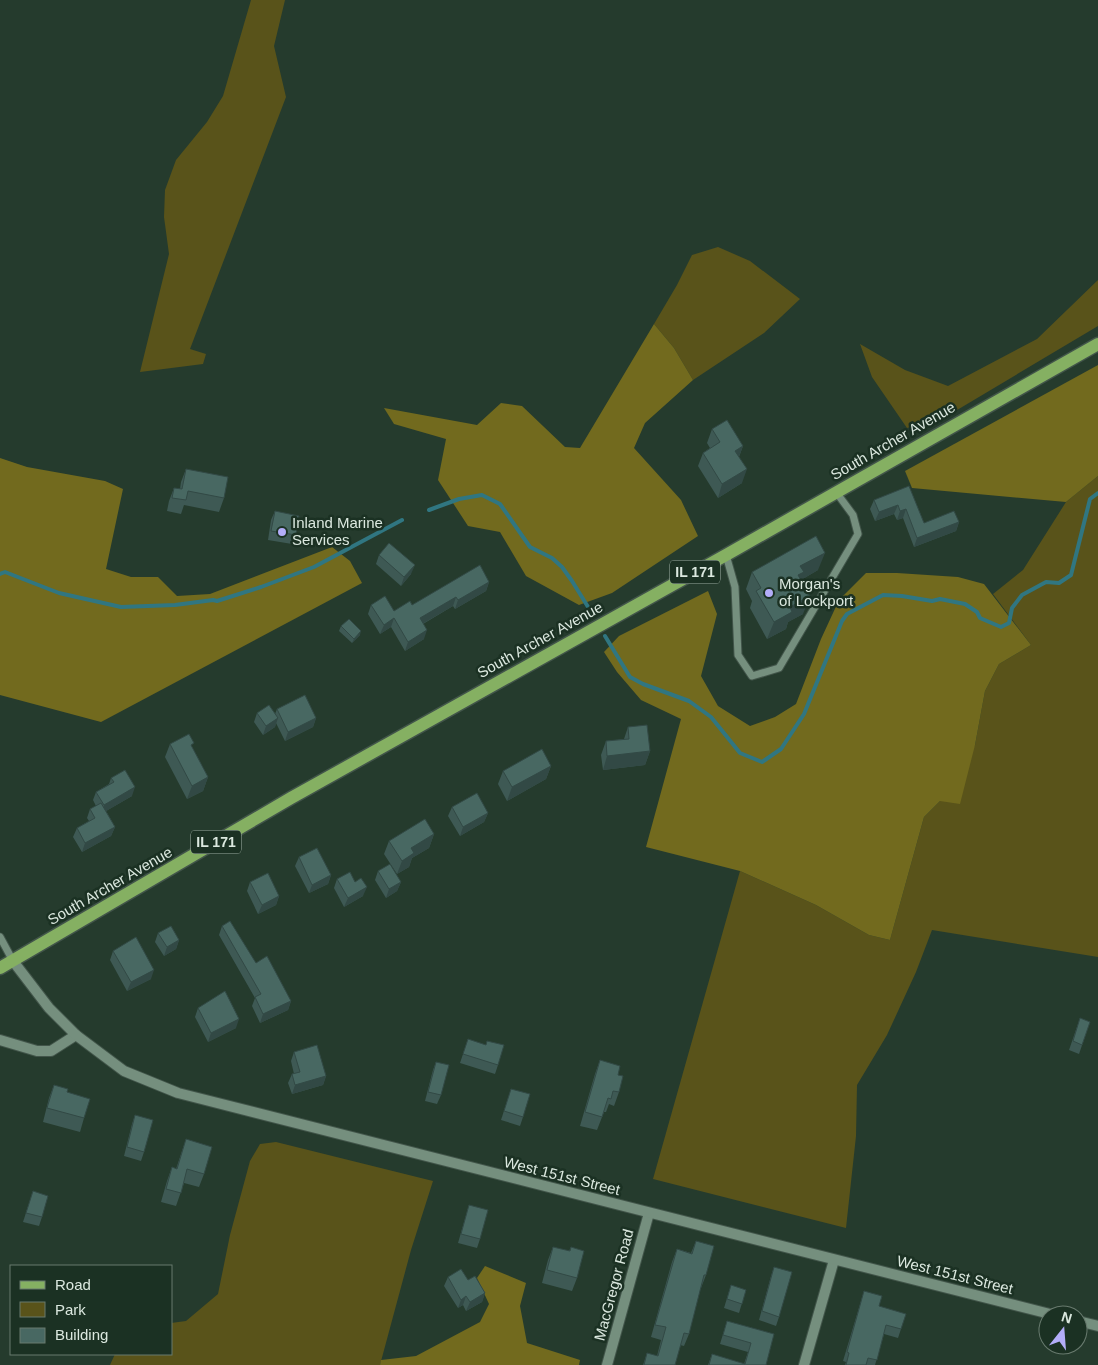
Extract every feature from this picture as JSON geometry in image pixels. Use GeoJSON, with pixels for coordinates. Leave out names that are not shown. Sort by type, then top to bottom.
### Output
{"type":"FeatureCollection","features":[{"type":"Feature","properties":{"kind":"main road","name":"South Archer Avenue"},"geometry":{"type":"LineString","coordinates":[[0,968],[291,798],[726,555],[1098,344]]}},
{"type":"Feature","properties":{"kind":"street","name":"West 151st Street"},"geometry":{"type":"LineString","coordinates":[[13,961],[49,1008],[76,1035],[124,1071],[178,1093],[1038,1311]]}},
{"type":"Feature","properties":{"kind":"street"},"geometry":{"type":"LineString","coordinates":[[0,1040],[37,1052],[51,1051],[76,1035]]}},
{"type":"Feature","properties":{"kind":"street","name":"MacGregor Road"},"geometry":{"type":"LineString","coordinates":[[607,1365],[649,1213]]}},
{"type":"Feature","properties":{"kind":"street"},"geometry":{"type":"LineString","coordinates":[[804,1365],[834,1260]]}},
{"type":"Feature","properties":{"kind":"lane"},"geometry":{"type":"LineString","coordinates":[[726,555],[735,587],[738,654],[752,676],[779,668],[858,534],[852,515],[836,492]]}},
{"type":"Feature","properties":{"kind":"lane"},"geometry":{"type":"LineString","coordinates":[[0,937],[13,961]]}},
{"type":"Feature","properties":{"kind":"green space"},"geometry":{"type":"Polygon","coordinates":[[[251,0],[285,0],[274,46],[286,97],[190,349],[206,354],[203,364],[140,372],[169,254],[164,217],[165,190],[176,160],[207,122],[223,96],[251,0]]]}},
{"type":"Feature","properties":{"kind":"green space"},"geometry":{"type":"Polygon","coordinates":[[[718,247],[750,261],[800,299],[764,333],[693,380],[674,348],[654,324],[692,255],[718,247]]]}},
{"type":"Feature","properties":{"kind":"green space"},"geometry":{"type":"Polygon","coordinates":[[[1098,280],[1098,326],[947,416],[907,428],[872,377],[860,344],[905,370],[948,386],[1037,339],[1098,280]]]}},
{"type":"Feature","properties":{"kind":"green space"},"geometry":{"type":"Polygon","coordinates":[[[1098,476],[1098,957],[932,930],[916,972],[887,1035],[857,1085],[856,1136],[846,1228],[653,1179],[740,871],[816,905],[869,935],[890,940],[924,817],[940,801],[975,745],[985,691],[999,664],[1031,645],[993,594],[1023,570],[1066,502],[1098,476]]]}},
{"type":"Feature","properties":{"kind":"green space"},"geometry":{"type":"Polygon","coordinates":[[[276,1142],[433,1181],[411,1250],[380,1365],[110,1365],[115,1355],[172,1355],[172,1323],[186,1321],[218,1294],[230,1235],[250,1161],[260,1144],[276,1142]]]}},
{"type":"Feature","properties":{"kind":"shaded area"},"geometry":{"type":"Polygon","coordinates":[[[654,324],[674,348],[693,380],[645,423],[634,448],[681,500],[698,536],[612,593],[579,605],[526,576],[500,532],[468,526],[438,480],[446,439],[394,424],[384,408],[477,425],[501,403],[522,406],[565,447],[580,448],[654,324]]]}},
{"type":"Feature","properties":{"kind":"shaded area"},"geometry":{"type":"Polygon","coordinates":[[[1098,365],[1098,476],[1066,502],[912,488],[905,471],[1098,365]]]}},
{"type":"Feature","properties":{"kind":"shaded area"},"geometry":{"type":"Polygon","coordinates":[[[0,458],[27,467],[105,481],[123,489],[106,569],[131,577],[158,577],[177,596],[210,594],[332,547],[350,561],[362,583],[101,722],[0,695],[0,458]]]}},
{"type":"Feature","properties":{"kind":"shaded area"},"geometry":{"type":"Polygon","coordinates":[[[866,573],[958,577],[984,584],[1031,645],[999,664],[985,691],[975,745],[960,804],[940,801],[924,817],[890,940],[869,935],[816,905],[740,871],[646,847],[681,719],[641,700],[617,672],[604,652],[619,636],[708,591],[717,614],[701,676],[718,706],[750,726],[775,717],[796,704],[821,639],[839,600],[866,573]]]}},
{"type":"Feature","properties":{"kind":"shaded area"},"geometry":{"type":"Polygon","coordinates":[[[485,1266],[526,1283],[520,1306],[527,1343],[580,1360],[579,1365],[380,1365],[381,1360],[416,1356],[480,1322],[489,1304],[477,1278],[485,1266]]]}},
{"type":"Feature","properties":{"kind":"building"},"geometry":{"type":"Polygon","coordinates":[[[727,420],[743,446],[735,451],[747,469],[722,484],[703,453],[720,442],[712,429],[727,420]]]}},
{"type":"Feature","properties":{"kind":"building"},"geometry":{"type":"Polygon","coordinates":[[[186,469],[228,477],[224,498],[188,491],[186,500],[172,498],[174,488],[182,489],[186,469]]]}},
{"type":"Feature","properties":{"kind":"building"},"geometry":{"type":"Polygon","coordinates":[[[909,486],[924,523],[954,511],[959,522],[917,538],[906,509],[900,511],[898,505],[879,512],[874,500],[909,486]]]}},
{"type":"Feature","properties":{"kind":"building"},"geometry":{"type":"Polygon","coordinates":[[[275,511],[299,516],[296,535],[271,531],[275,511]]]}},
{"type":"Feature","properties":{"kind":"building"},"geometry":{"type":"Polygon","coordinates":[[[816,536],[825,553],[800,566],[804,572],[798,575],[810,596],[790,607],[792,612],[774,622],[756,591],[761,588],[752,572],[816,536]]]}},
{"type":"Feature","properties":{"kind":"building"},"geometry":{"type":"Polygon","coordinates":[[[389,543],[415,565],[404,577],[379,555],[389,543]]]}},
{"type":"Feature","properties":{"kind":"building"},"geometry":{"type":"Polygon","coordinates":[[[480,565],[489,582],[458,600],[456,597],[420,618],[427,630],[408,642],[394,618],[384,625],[371,605],[385,596],[394,611],[410,601],[412,605],[480,565]]]}},
{"type":"Feature","properties":{"kind":"building"},"geometry":{"type":"Polygon","coordinates":[[[349,619],[361,631],[354,639],[341,626],[349,619]]]}},
{"type":"Feature","properties":{"kind":"building"},"geometry":{"type":"Polygon","coordinates":[[[305,695],[316,718],[288,732],[277,709],[305,695]]]}},
{"type":"Feature","properties":{"kind":"building"},"geometry":{"type":"Polygon","coordinates":[[[269,705],[278,718],[266,726],[257,713],[269,705]]]}},
{"type":"Feature","properties":{"kind":"building"},"geometry":{"type":"Polygon","coordinates":[[[647,725],[650,751],[607,756],[606,741],[629,739],[628,727],[647,725]]]}},
{"type":"Feature","properties":{"kind":"building"},"geometry":{"type":"Polygon","coordinates":[[[189,734],[194,743],[191,745],[208,777],[192,786],[170,744],[189,734]]]}},
{"type":"Feature","properties":{"kind":"building"},"geometry":{"type":"Polygon","coordinates":[[[542,749],[551,766],[512,787],[503,771],[542,749]]]}},
{"type":"Feature","properties":{"kind":"building"},"geometry":{"type":"Polygon","coordinates":[[[125,770],[135,787],[104,805],[96,792],[114,782],[111,778],[125,770]]]}},
{"type":"Feature","properties":{"kind":"building"},"geometry":{"type":"Polygon","coordinates":[[[477,793],[488,813],[463,827],[452,807],[477,793]]]}},
{"type":"Feature","properties":{"kind":"building"},"geometry":{"type":"Polygon","coordinates":[[[101,803],[115,827],[85,843],[77,828],[95,818],[90,809],[101,803]]]}},
{"type":"Feature","properties":{"kind":"building"},"geometry":{"type":"Polygon","coordinates":[[[425,819],[434,834],[411,848],[414,853],[402,861],[389,841],[425,819]]]}},
{"type":"Feature","properties":{"kind":"building"},"geometry":{"type":"Polygon","coordinates":[[[317,848],[331,875],[312,885],[299,857],[317,848]]]}},
{"type":"Feature","properties":{"kind":"building"},"geometry":{"type":"Polygon","coordinates":[[[390,864],[401,882],[389,889],[378,871],[390,864]]]}},
{"type":"Feature","properties":{"kind":"building"},"geometry":{"type":"Polygon","coordinates":[[[350,872],[355,882],[361,878],[367,887],[348,898],[337,879],[350,872]]]}},
{"type":"Feature","properties":{"kind":"building"},"geometry":{"type":"Polygon","coordinates":[[[268,873],[279,896],[262,905],[250,882],[268,873]]]}},
{"type":"Feature","properties":{"kind":"building"},"geometry":{"type":"Polygon","coordinates":[[[230,921],[256,963],[267,956],[291,1001],[263,1014],[255,997],[261,994],[222,926],[230,921]]]}},
{"type":"Feature","properties":{"kind":"building"},"geometry":{"type":"Polygon","coordinates":[[[171,926],[179,940],[167,947],[158,933],[171,926]]]}},
{"type":"Feature","properties":{"kind":"building"},"geometry":{"type":"Polygon","coordinates":[[[136,937],[154,970],[131,982],[113,951],[136,937]]]}},
{"type":"Feature","properties":{"kind":"building"},"geometry":{"type":"Polygon","coordinates":[[[225,991],[239,1019],[211,1033],[198,1008],[225,991]]]}},
{"type":"Feature","properties":{"kind":"building"},"geometry":{"type":"Polygon","coordinates":[[[1080,1018],[1090,1022],[1082,1045],[1073,1041],[1080,1018]]]}},
{"type":"Feature","properties":{"kind":"building"},"geometry":{"type":"Polygon","coordinates":[[[468,1039],[486,1045],[487,1041],[504,1045],[498,1065],[463,1054],[468,1039]]]}},
{"type":"Feature","properties":{"kind":"building"},"geometry":{"type":"Polygon","coordinates":[[[317,1045],[326,1076],[295,1085],[292,1074],[300,1072],[294,1052],[317,1045]]]}},
{"type":"Feature","properties":{"kind":"building"},"geometry":{"type":"Polygon","coordinates":[[[600,1060],[620,1066],[618,1075],[623,1076],[619,1092],[613,1091],[611,1099],[608,1098],[602,1117],[585,1112],[600,1060]]]}},
{"type":"Feature","properties":{"kind":"building"},"geometry":{"type":"Polygon","coordinates":[[[436,1062],[449,1065],[441,1095],[428,1092],[436,1062]]]}},
{"type":"Feature","properties":{"kind":"building"},"geometry":{"type":"Polygon","coordinates":[[[54,1085],[68,1089],[67,1092],[90,1099],[84,1118],[47,1108],[54,1085]]]}},
{"type":"Feature","properties":{"kind":"building"},"geometry":{"type":"Polygon","coordinates":[[[511,1089],[530,1094],[523,1117],[504,1111],[511,1089]]]}},
{"type":"Feature","properties":{"kind":"building"},"geometry":{"type":"Polygon","coordinates":[[[135,1115],[153,1120],[144,1152],[127,1147],[135,1115]]]}},
{"type":"Feature","properties":{"kind":"building"},"geometry":{"type":"Polygon","coordinates":[[[186,1139],[212,1147],[204,1174],[187,1169],[181,1193],[166,1189],[172,1167],[177,1169],[186,1139]]]}},
{"type":"Feature","properties":{"kind":"building"},"geometry":{"type":"Polygon","coordinates":[[[33,1191],[48,1196],[42,1217],[26,1213],[33,1191]]]}},
{"type":"Feature","properties":{"kind":"building"},"geometry":{"type":"Polygon","coordinates":[[[469,1205],[488,1210],[480,1239],[461,1234],[469,1205]]]}},
{"type":"Feature","properties":{"kind":"building"},"geometry":{"type":"Polygon","coordinates":[[[696,1241],[714,1246],[706,1275],[704,1275],[689,1334],[684,1333],[675,1365],[644,1365],[647,1353],[658,1356],[666,1327],[655,1325],[677,1249],[692,1254],[696,1241]]]}},
{"type":"Feature","properties":{"kind":"building"},"geometry":{"type":"Polygon","coordinates":[[[553,1247],[570,1251],[571,1247],[584,1251],[577,1278],[547,1270],[553,1247]]]}},
{"type":"Feature","properties":{"kind":"building"},"geometry":{"type":"Polygon","coordinates":[[[774,1267],[792,1272],[779,1317],[762,1311],[774,1267]]]}},
{"type":"Feature","properties":{"kind":"building"},"geometry":{"type":"Polygon","coordinates":[[[461,1269],[468,1280],[475,1276],[485,1293],[470,1302],[466,1296],[461,1300],[448,1277],[461,1269]]]}},
{"type":"Feature","properties":{"kind":"building"},"geometry":{"type":"Polygon","coordinates":[[[731,1285],[746,1290],[742,1304],[727,1299],[731,1285]]]}},
{"type":"Feature","properties":{"kind":"building"},"geometry":{"type":"Polygon","coordinates":[[[864,1291],[882,1296],[879,1306],[906,1314],[901,1329],[886,1325],[877,1360],[868,1358],[866,1365],[846,1365],[849,1353],[847,1352],[864,1291]]]}},
{"type":"Feature","properties":{"kind":"building"},"geometry":{"type":"Polygon","coordinates":[[[727,1321],[774,1334],[766,1365],[709,1365],[712,1354],[745,1364],[751,1343],[723,1335],[727,1321]]]}},
{"type":"Feature","properties":{"kind":"waterway"},"geometry":{"type":"LineString","coordinates":[[605,636],[630,677],[643,684],[689,701],[711,717],[740,753],[762,762],[781,749],[804,714],[842,621],[847,614],[883,595],[932,601],[940,599],[965,604],[977,612],[980,618],[1001,627],[1009,623],[1012,608],[1022,595],[1046,582],[1059,583],[1071,575],[1090,499],[1098,493]]}},
{"type":"Feature","properties":{"kind":"waterway"},"geometry":{"type":"LineString","coordinates":[[429,510],[459,499],[482,495],[500,504],[530,547],[552,558],[562,567],[593,615]]}},
{"type":"Feature","properties":{"kind":"waterway"},"geometry":{"type":"LineString","coordinates":[[0,574],[5,572],[59,593],[121,607],[217,601],[314,567],[402,520]]}},
{"type":"Feature","properties":{"kind":"place","name":"Inland Marine Services"},"geometry":{"type":"Point","coordinates":[282,532]}},
{"type":"Feature","properties":{"kind":"place","name":"Morgan's of Lockport"},"geometry":{"type":"Point","coordinates":[769,593]}}]}
